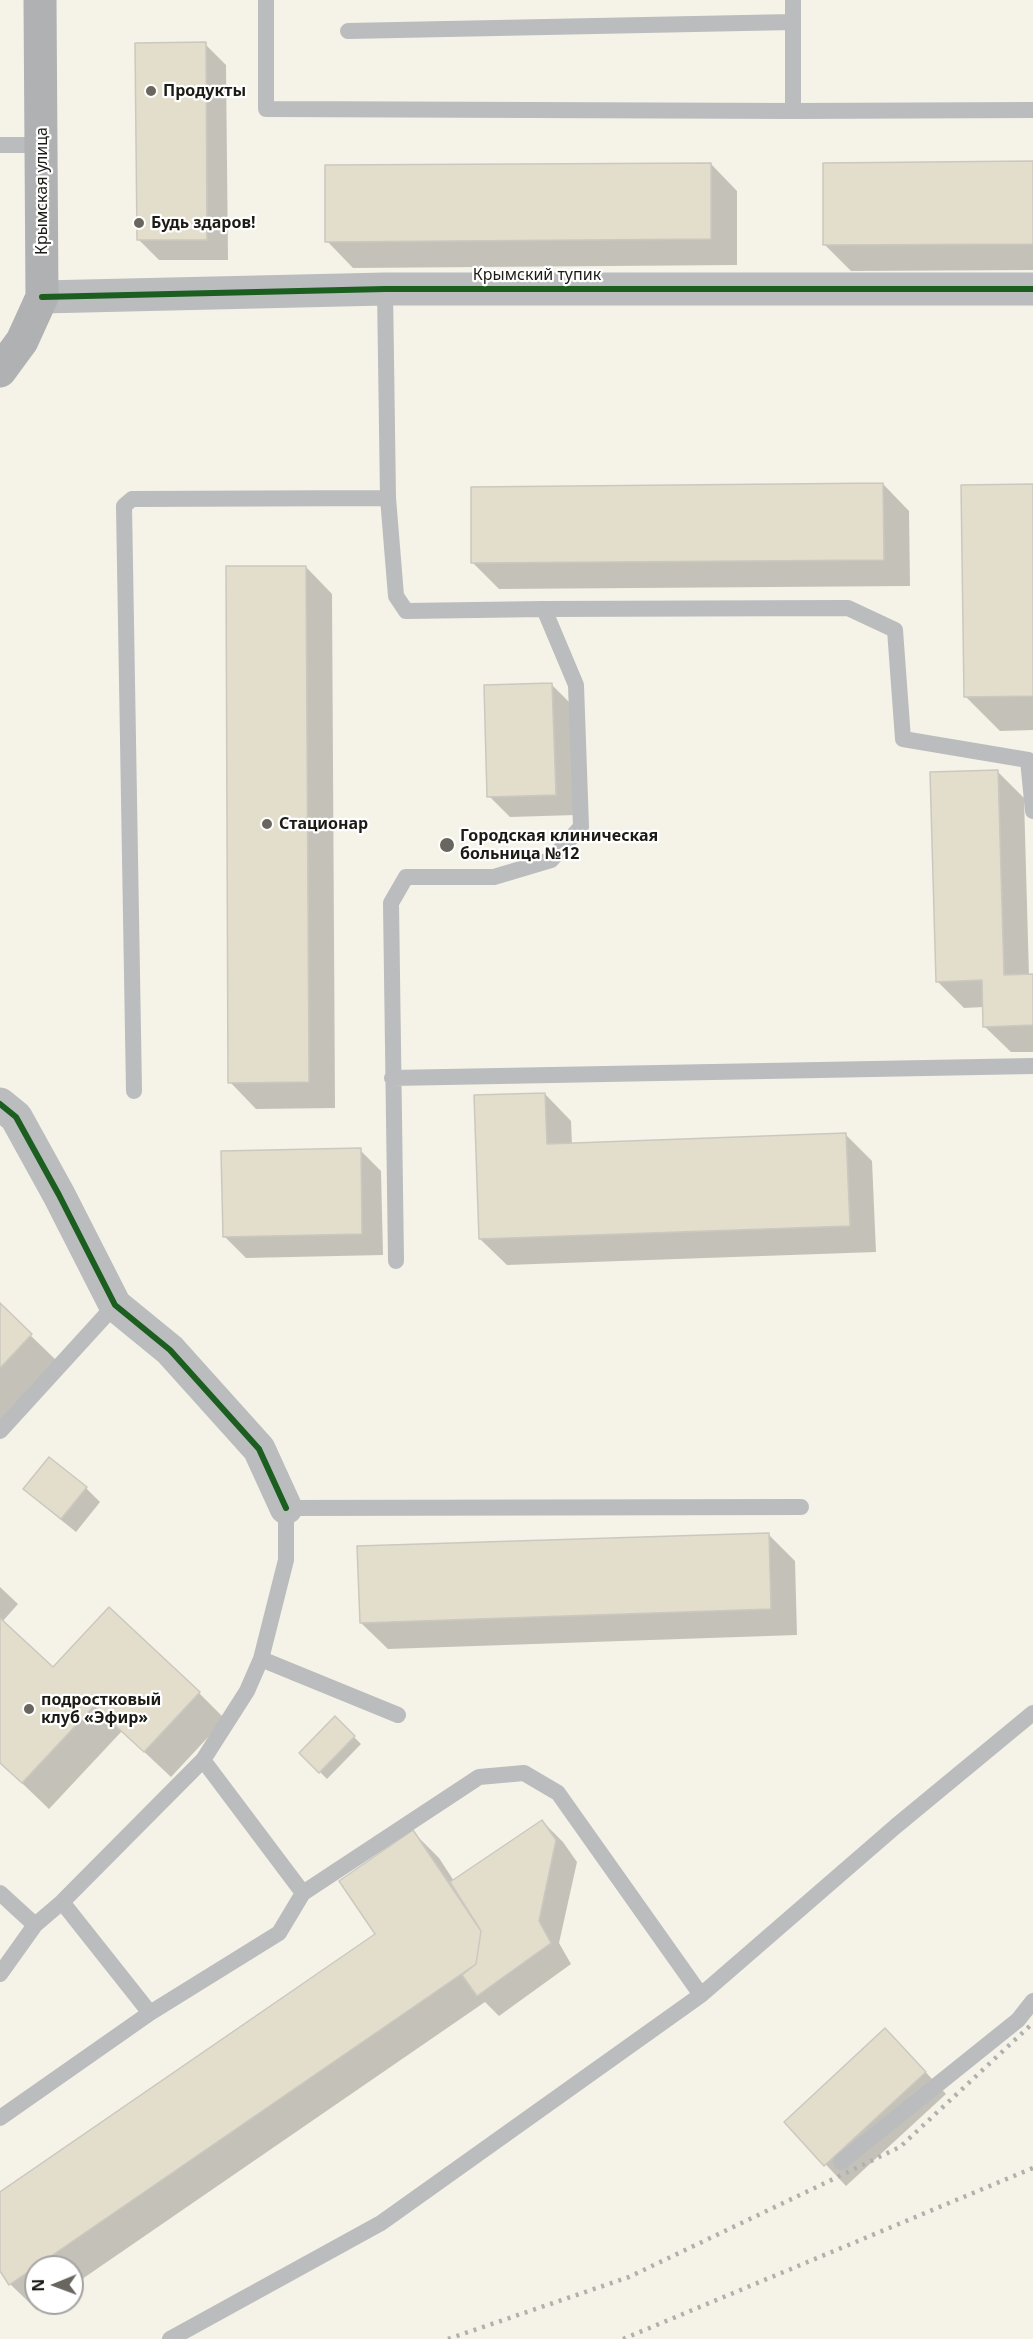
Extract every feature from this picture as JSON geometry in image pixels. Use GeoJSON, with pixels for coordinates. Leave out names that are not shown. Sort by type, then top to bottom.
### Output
{"type":"FeatureCollection","features":[{"type":"Feature","properties":{"kind":"main road","name":"Крымская улица"},"geometry":{"type":"LineString","coordinates":[[0,371],[22,341],[42,297],[40,0]]}},
{"type":"Feature","properties":{"kind":"street","name":"Крымский тупик"},"geometry":{"type":"LineString","coordinates":[[42,297],[385,289],[1033,290]]}},
{"type":"Feature","properties":{"kind":"street"},"geometry":{"type":"LineString","coordinates":[[0,1104],[16,1117],[115,1305],[170,1350],[259,1449],[286,1508]]}},
{"type":"Feature","properties":{"kind":"lane"},"geometry":{"type":"LineString","coordinates":[[266,0],[267,109],[1033,110]]}},
{"type":"Feature","properties":{"kind":"lane"},"geometry":{"type":"LineString","coordinates":[[792,0],[793,111]]}},
{"type":"Feature","properties":{"kind":"lane"},"geometry":{"type":"LineString","coordinates":[[348,31],[793,22]]}},
{"type":"Feature","properties":{"kind":"lane"},"geometry":{"type":"LineString","coordinates":[[0,145],[42,144]]}},
{"type":"Feature","properties":{"kind":"lane"},"geometry":{"type":"LineString","coordinates":[[385,289],[388,498],[396,596],[406,611],[848,608],[895,630],[903,739],[1028,760],[1033,812]]}},
{"type":"Feature","properties":{"kind":"lane"},"geometry":{"type":"LineString","coordinates":[[134,1091],[124,506],[132,499],[388,498]]}},
{"type":"Feature","properties":{"kind":"lane"},"geometry":{"type":"LineString","coordinates":[[396,1261],[391,903],[406,877],[495,877],[551,860],[581,827],[576,685],[544,609]]}},
{"type":"Feature","properties":{"kind":"lane"},"geometry":{"type":"LineString","coordinates":[[392,1078],[1033,1066]]}},
{"type":"Feature","properties":{"kind":"lane"},"geometry":{"type":"LineString","coordinates":[[0,1431],[115,1305]]}},
{"type":"Feature","properties":{"kind":"lane"},"geometry":{"type":"LineString","coordinates":[[0,1974],[35,1925],[62,1902],[203,1760],[246,1692],[261,1659],[286,1560],[286,1508],[801,1507]]}},
{"type":"Feature","properties":{"kind":"lane"},"geometry":{"type":"LineString","coordinates":[[261,1659],[398,1715]]}},
{"type":"Feature","properties":{"kind":"lane"},"geometry":{"type":"LineString","coordinates":[[170,2339],[381,2223],[701,1995],[896,1826],[1033,1713]]}},
{"type":"Feature","properties":{"kind":"lane"},"geometry":{"type":"LineString","coordinates":[[203,1760],[303,1893]]}},
{"type":"Feature","properties":{"kind":"lane"},"geometry":{"type":"LineString","coordinates":[[0,2118],[150,2013],[279,1934],[303,1893],[479,1777],[524,1773],[558,1793],[701,1995]]}},
{"type":"Feature","properties":{"kind":"lane"},"geometry":{"type":"LineString","coordinates":[[0,1893],[35,1925]]}},
{"type":"Feature","properties":{"kind":"lane"},"geometry":{"type":"LineString","coordinates":[[62,1902],[150,2013]]}},
{"type":"Feature","properties":{"kind":"lane"},"geometry":{"type":"LineString","coordinates":[[841,2162],[1018,2020],[1033,2001]]}},
{"type":"Feature","properties":{"kind":"building"},"geometry":{"type":"Polygon","coordinates":[[[206,42],[207,240],[137,240],[135,43],[206,42]]]}},
{"type":"Feature","properties":{"kind":"building"},"geometry":{"type":"Polygon","coordinates":[[[1033,161],[1033,244],[823,245],[823,163],[1033,161]]]}},
{"type":"Feature","properties":{"kind":"building"},"geometry":{"type":"Polygon","coordinates":[[[711,163],[711,239],[325,242],[325,165],[711,163]]]}},
{"type":"Feature","properties":{"kind":"building"},"geometry":{"type":"Polygon","coordinates":[[[883,483],[884,560],[471,563],[471,487],[883,483]]]}},
{"type":"Feature","properties":{"kind":"building"},"geometry":{"type":"Polygon","coordinates":[[[1033,484],[1033,696],[964,697],[961,485],[1033,484]]]}},
{"type":"Feature","properties":{"kind":"building","name":"Стационар"},"geometry":{"type":"Polygon","coordinates":[[[226,566],[306,566],[309,1082],[228,1083],[226,566]]]}},
{"type":"Feature","properties":{"kind":"building"},"geometry":{"type":"Polygon","coordinates":[[[552,683],[556,795],[487,797],[484,685],[552,683]]]}},
{"type":"Feature","properties":{"kind":"building"},"geometry":{"type":"Polygon","coordinates":[[[998,770],[1004,975],[1033,974],[1033,1025],[983,1027],[982,980],[936,982],[930,772],[998,770]]]}},
{"type":"Feature","properties":{"kind":"building"},"geometry":{"type":"Polygon","coordinates":[[[545,1093],[547,1144],[846,1133],[850,1226],[479,1239],[474,1095],[545,1093]]]}},
{"type":"Feature","properties":{"kind":"building"},"geometry":{"type":"Polygon","coordinates":[[[361,1148],[362,1234],[223,1237],[221,1151],[361,1148]]]}},
{"type":"Feature","properties":{"kind":"building"},"geometry":{"type":"Polygon","coordinates":[[[0,1303],[32,1334],[0,1368],[0,1303]]]}},
{"type":"Feature","properties":{"kind":"building"},"geometry":{"type":"Polygon","coordinates":[[[49,1457],[87,1487],[61,1519],[23,1489],[49,1457]]]}},
{"type":"Feature","properties":{"kind":"building"},"geometry":{"type":"Polygon","coordinates":[[[769,1533],[771,1609],[360,1623],[357,1546],[769,1533]]]}},
{"type":"Feature","properties":{"kind":"building"},"geometry":{"type":"Polygon","coordinates":[[[109,1607],[200,1692],[144,1752],[94,1706],[22,1783],[0,1763],[0,1618],[53,1667],[109,1607]]]}},
{"type":"Feature","properties":{"kind":"building"},"geometry":{"type":"Polygon","coordinates":[[[335,1716],[355,1736],[319,1773],[299,1753],[335,1716]]]}},
{"type":"Feature","properties":{"kind":"building"},"geometry":{"type":"Polygon","coordinates":[[[542,1820],[556,1840],[539,1921],[551,1943],[477,1996],[462,1975],[476,1964],[481,1931],[450,1882],[542,1820]]]}},
{"type":"Feature","properties":{"kind":"building"},"geometry":{"type":"Polygon","coordinates":[[[413,1830],[481,1931],[476,1964],[53,2255],[24,2255],[24,2275],[9,2285],[0,2271],[0,2192],[375,1934],[339,1881],[413,1830]]]}},
{"type":"Feature","properties":{"kind":"building"},"geometry":{"type":"Polygon","coordinates":[[[885,2028],[926,2072],[824,2166],[784,2122],[885,2028]]]}},
{"type":"Feature","properties":{"kind":"railway"},"geometry":{"type":"LineString","coordinates":[[448,2339],[629,2277],[900,2147],[1033,2023]]}},
{"type":"Feature","properties":{"kind":"railway"},"geometry":{"type":"LineString","coordinates":[[623,2339],[1033,2168]]}},
{"type":"Feature","properties":{"kind":"cycle path"},"geometry":{"type":"LineString","coordinates":[[42,297],[385,289],[1033,289]]}},
{"type":"Feature","properties":{"kind":"cycle path"},"geometry":{"type":"LineString","coordinates":[[0,1104],[16,1117],[115,1305],[170,1350],[259,1449],[286,1508]]}},
{"type":"Feature","properties":{"kind":"place","name":"Продукты"},"geometry":{"type":"Point","coordinates":[151,91]}},
{"type":"Feature","properties":{"kind":"place","name":"Будь здаров!"},"geometry":{"type":"Point","coordinates":[139,223]}},
{"type":"Feature","properties":{"kind":"place","name":"Стационар"},"geometry":{"type":"Point","coordinates":[267,824]}},
{"type":"Feature","properties":{"kind":"place","name":"Городская клиническая больница №12"},"geometry":{"type":"Point","coordinates":[447,845]}},
{"type":"Feature","properties":{"kind":"place","name":"подростковый клуб «Эфир»"},"geometry":{"type":"Point","coordinates":[29,1709]}}]}
